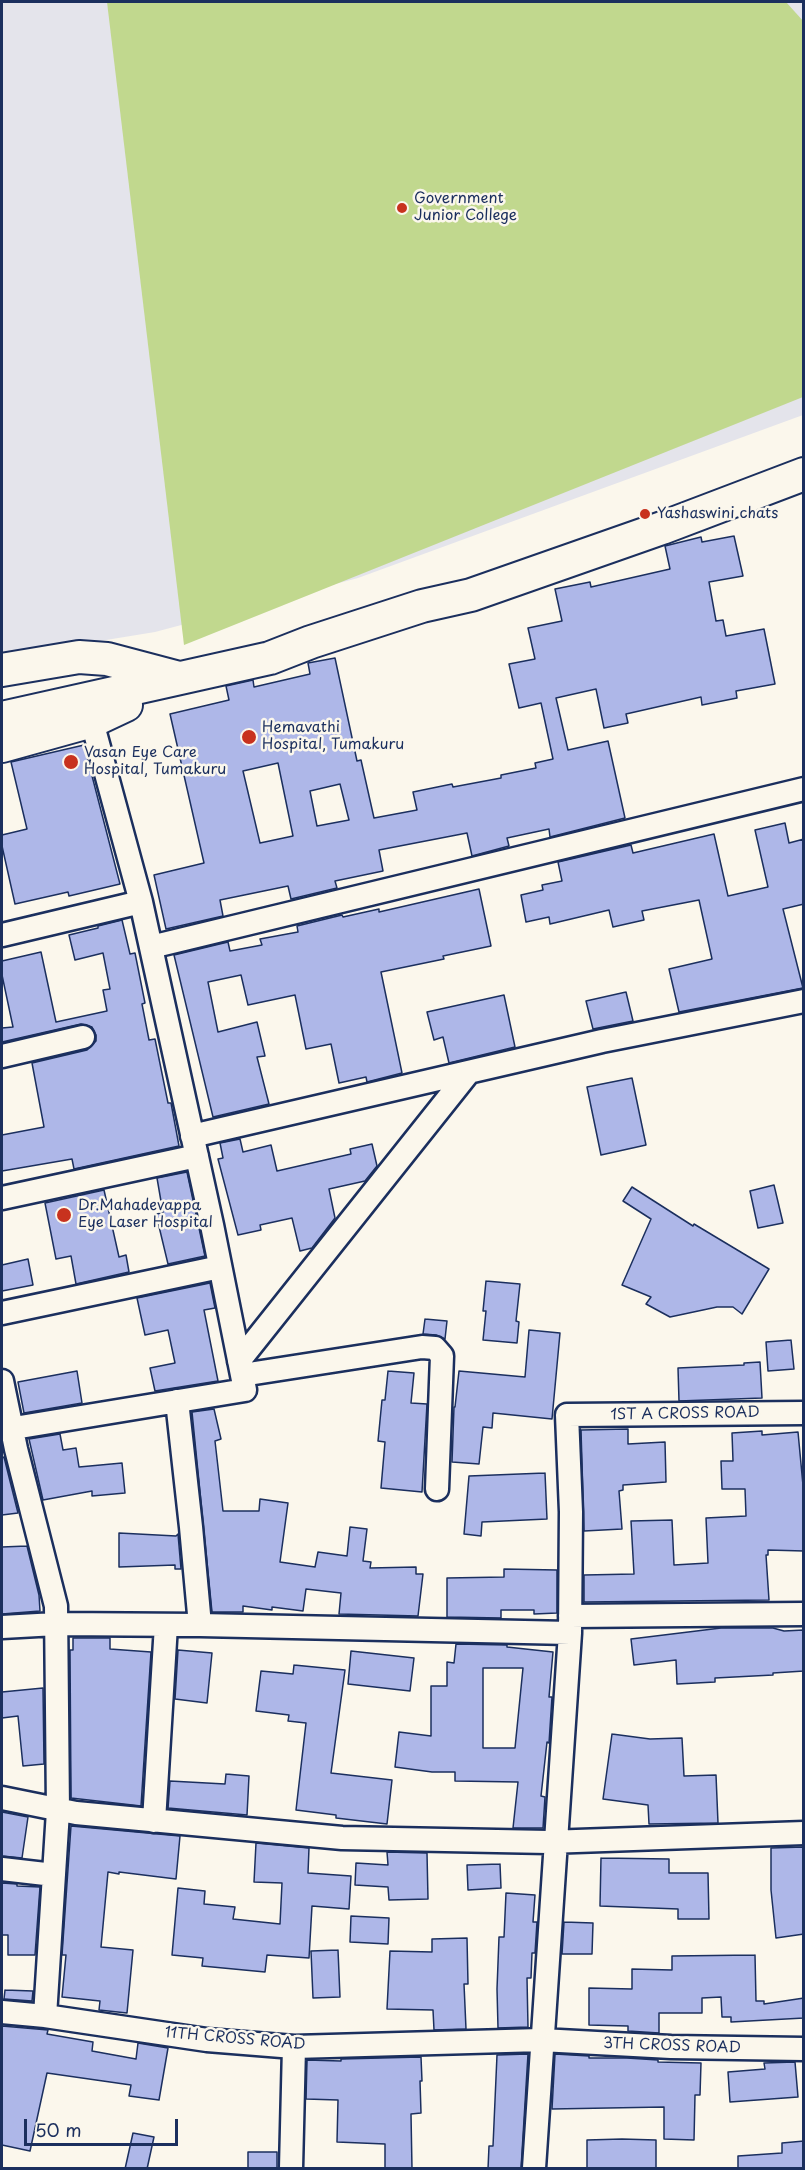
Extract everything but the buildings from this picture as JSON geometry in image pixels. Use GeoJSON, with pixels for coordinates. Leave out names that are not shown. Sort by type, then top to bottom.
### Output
{"type":"FeatureCollection","features":[{"type":"Feature","properties":{"kind":"main road"},"geometry":{"type":"LineString","coordinates":[[2,746],[89,710],[182,678],[270,658],[311,642],[422,606],[471,595],[662,528],[804,474]]}},
{"type":"Feature","properties":{"kind":"main road"},"geometry":{"type":"LineString","coordinates":[[2,670],[79,657],[107,659],[182,678]]}},
{"type":"Feature","properties":{"kind":"main road"},"geometry":{"type":"LineString","coordinates":[[2,718],[89,710]]}},
{"type":"Feature","properties":{"kind":"street"},"geometry":{"type":"LineString","coordinates":[[7,1429],[245,1389],[141,902],[89,710]]}},
{"type":"Feature","properties":{"kind":"street"},"geometry":{"type":"LineString","coordinates":[[151,947],[804,789]]}},
{"type":"Feature","properties":{"kind":"street"},"geometry":{"type":"LineString","coordinates":[[2,935],[141,902]]}},
{"type":"Feature","properties":{"kind":"street"},"geometry":{"type":"LineString","coordinates":[[2,1198],[469,1072],[602,1041],[804,1001]]}},
{"type":"Feature","properties":{"kind":"street"},"geometry":{"type":"LineString","coordinates":[[2,1056],[83,1037]]}},
{"type":"Feature","properties":{"kind":"street"},"geometry":{"type":"LineString","coordinates":[[241,1368],[469,1072]]}},
{"type":"Feature","properties":{"kind":"street"},"geometry":{"type":"LineString","coordinates":[[2,1313],[220,1267]]}},
{"type":"Feature","properties":{"kind":"street"},"geometry":{"type":"LineString","coordinates":[[241,1368],[435,1347],[442,1356],[437,1489]]}},
{"type":"Feature","properties":{"kind":"street"},"geometry":{"type":"LineString","coordinates":[[2,1381],[7,1429],[56,1606],[58,1811],[45,2016]]}},
{"type":"Feature","properties":{"kind":"street"},"geometry":{"type":"LineString","coordinates":[[177,1401],[200,1625]]}},
{"type":"Feature","properties":{"kind":"street","name":"1ST A CROSS ROAD"},"geometry":{"type":"LineString","coordinates":[[570,1624],[571,1512],[567,1415],[804,1413]]}},
{"type":"Feature","properties":{"kind":"street"},"geometry":{"type":"LineString","coordinates":[[2,1627],[56,1624],[570,1624],[804,1614]]}},
{"type":"Feature","properties":{"kind":"street"},"geometry":{"type":"LineString","coordinates":[[534,2169],[570,1624]]}},
{"type":"Feature","properties":{"kind":"street"},"geometry":{"type":"LineString","coordinates":[[154,1821],[166,1625]]}},
{"type":"Feature","properties":{"kind":"street"},"geometry":{"type":"LineString","coordinates":[[2,1797],[58,1811],[342,1838],[556,1842],[804,1833]]}},
{"type":"Feature","properties":{"kind":"street"},"geometry":{"type":"LineString","coordinates":[[2,1869],[54,1875]]}},
{"type":"Feature","properties":{"kind":"street","name":"11TH CROSS ROAD"},"geometry":{"type":"LineString","coordinates":[[2,2012],[45,2016],[207,2040],[294,2047],[541,2040]]}},
{"type":"Feature","properties":{"kind":"street","name":"3TH CROSS ROAD"},"geometry":{"type":"LineString","coordinates":[[541,2040],[671,2047],[804,2049]]}},
{"type":"Feature","properties":{"kind":"street"},"geometry":{"type":"LineString","coordinates":[[291,2168],[294,2047]]}},
{"type":"Feature","properties":{"kind":"shaded area","name":"Government Junior College"},"geometry":{"type":"Polygon","coordinates":[[[2,2],[803,2],[803,415],[358,578],[155,632],[2,657],[2,2]]]}},
{"type":"Feature","properties":{"kind":"green space","name":"Government Junior College"},"geometry":{"type":"Polygon","coordinates":[[[107,2],[786,2],[804,22],[803,397],[184,645],[107,2]]]}},
{"type":"Feature","properties":{"kind":"place","name":"Government Junior College"},"geometry":{"type":"Point","coordinates":[402,208]}},
{"type":"Feature","properties":{"kind":"place","name":"Yashaswini chats"},"geometry":{"type":"Point","coordinates":[645,514]}},
{"type":"Feature","properties":{"kind":"place","name":"Hemavathi Hospital, Tumakuru"},"geometry":{"type":"Point","coordinates":[249,737]}},
{"type":"Feature","properties":{"kind":"place","name":"Vasan Eye Care Hospital, Tumakuru"},"geometry":{"type":"Point","coordinates":[71,762]}},
{"type":"Feature","properties":{"kind":"place","name":"Dr.Mahadevappa Eye Laser Hospital"},"geometry":{"type":"Point","coordinates":[64,1215]}}]}
